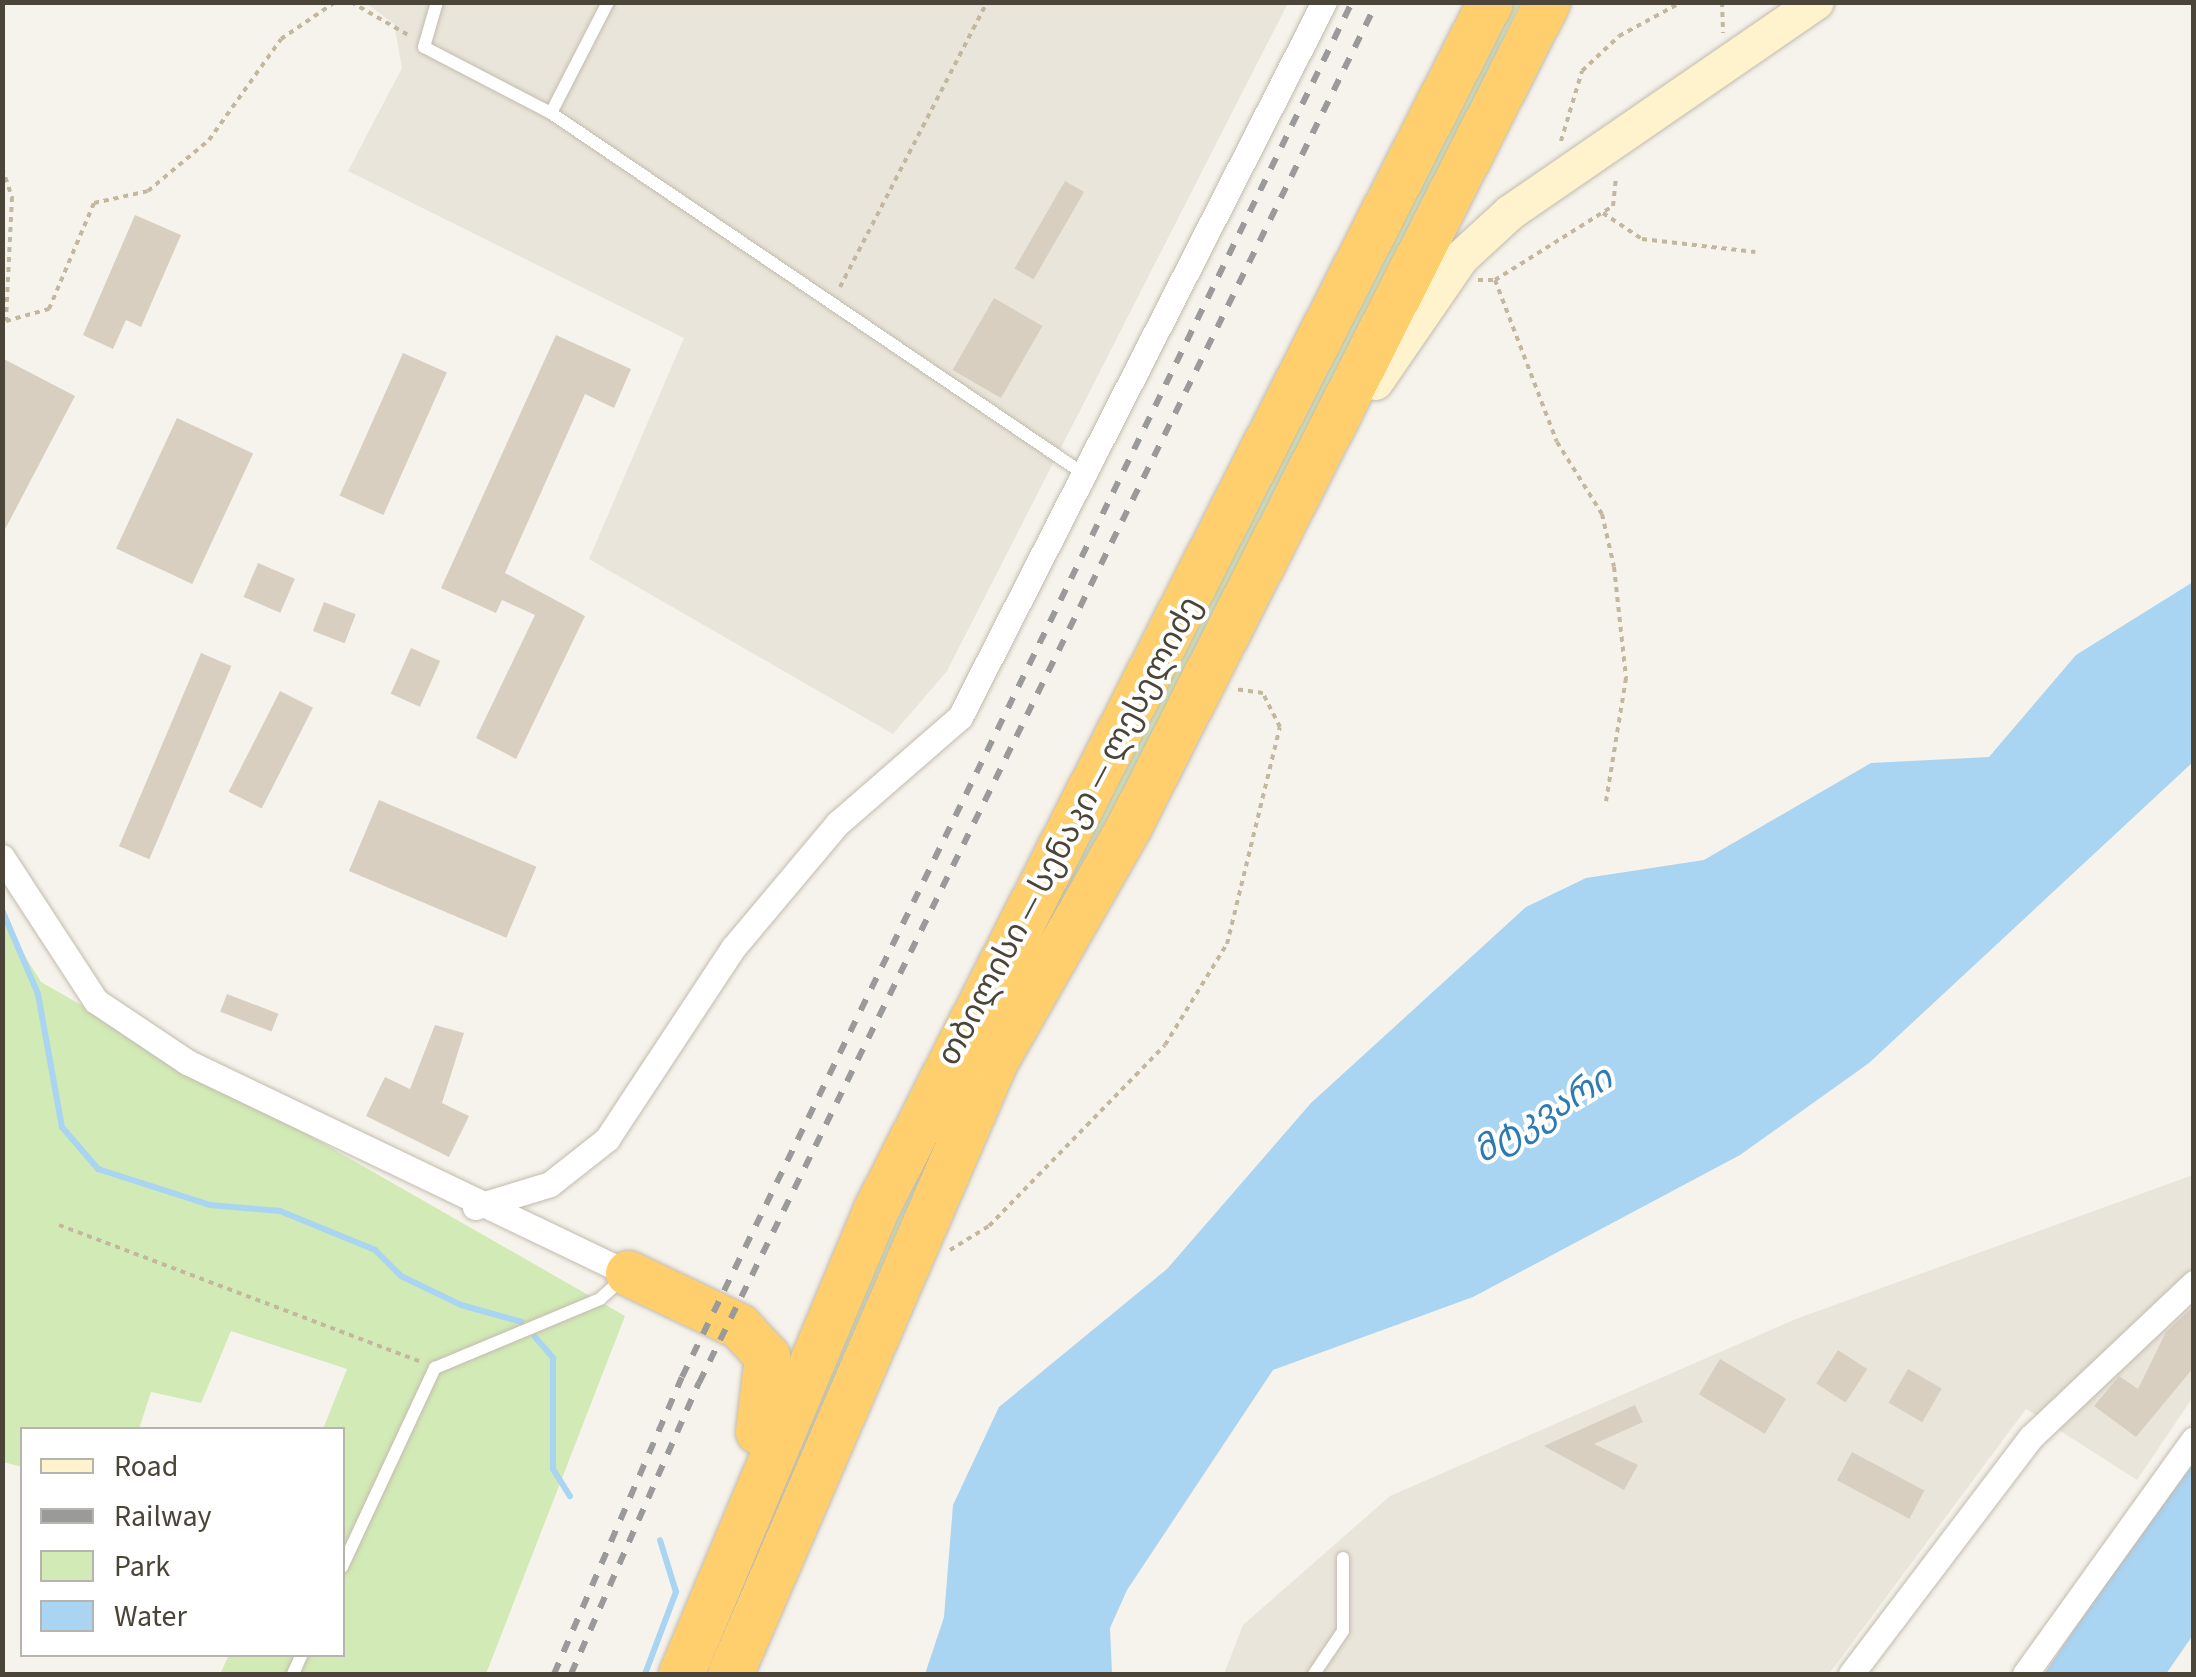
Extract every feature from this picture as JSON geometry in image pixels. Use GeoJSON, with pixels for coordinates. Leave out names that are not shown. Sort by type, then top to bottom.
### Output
{"type":"FeatureCollection","features":[{"type":"Feature","properties":{"kind":"highway","name":"თბილისი — სენაკი — ლესელიძე"},"geometry":{"type":"LineString","coordinates":[[681,1674],[845,1278],[1490,2]]}},
{"type":"Feature","properties":{"kind":"highway","name":"თბილისი — სენაკი — ლესელიძე"},"geometry":{"type":"LineString","coordinates":[[730,1674],[906,1254],[995,1061],[1129,826],[1242,596],[1547,2]]}},
{"type":"Feature","properties":{"kind":"highway"},"geometry":{"type":"LineString","coordinates":[[628,1274],[738,1326],[767,1356],[770,1376],[738,1483],[738,1530]]}},
{"type":"Feature","properties":{"kind":"highway"},"geometry":{"type":"LineString","coordinates":[[738,1326],[794,1322],[845,1278]]}},
{"type":"Feature","properties":{"kind":"main road"},"geometry":{"type":"LineString","coordinates":[[1242,596],[1443,281],[1564,169],[1816,2]]}},
{"type":"Feature","properties":{"kind":"street"},"geometry":{"type":"LineString","coordinates":[[475,1206],[550,1184],[607,1138],[732,948],[838,824],[960,717],[1324,2]]}},
{"type":"Feature","properties":{"kind":"street"},"geometry":{"type":"LineString","coordinates":[[2,857],[96,1001],[187,1062],[475,1206],[628,1274]]}},
{"type":"Feature","properties":{"kind":"street"},"geometry":{"type":"LineString","coordinates":[[1851,1674],[2031,1436],[2194,1283]]}},
{"type":"Feature","properties":{"kind":"street"},"geometry":{"type":"LineString","coordinates":[[2025,1674],[2194,1440]]}},
{"type":"Feature","properties":{"kind":"lane"},"geometry":{"type":"LineString","coordinates":[[437,2],[424,47],[551,113],[1084,474]]}},
{"type":"Feature","properties":{"kind":"lane"},"geometry":{"type":"LineString","coordinates":[[551,113],[608,2]]}},
{"type":"Feature","properties":{"kind":"lane"},"geometry":{"type":"LineString","coordinates":[[345,1561],[435,1368],[600,1299],[628,1274]]}},
{"type":"Feature","properties":{"kind":"lane"},"geometry":{"type":"LineString","coordinates":[[1314,1674],[1342,1631],[1343,1558]]}},
{"type":"Feature","properties":{"kind":"path"},"geometry":{"type":"LineString","coordinates":[[2,168],[12,198],[6,321],[48,310],[94,204],[148,191],[209,140],[281,39],[334,2]]}},
{"type":"Feature","properties":{"kind":"path"},"geometry":{"type":"LineString","coordinates":[[351,2],[424,47]]}},
{"type":"Feature","properties":{"kind":"path"},"geometry":{"type":"LineString","coordinates":[[832,305],[987,2]]}},
{"type":"Feature","properties":{"kind":"path"},"geometry":{"type":"LineString","coordinates":[[1564,169],[1558,150],[1582,71],[1619,36],[1682,2]]}},
{"type":"Feature","properties":{"kind":"path"},"geometry":{"type":"LineString","coordinates":[[1443,281],[1495,280],[1613,206],[1620,132]]}},
{"type":"Feature","properties":{"kind":"path"},"geometry":{"type":"LineString","coordinates":[[1603,212],[1642,239],[1755,252]]}},
{"type":"Feature","properties":{"kind":"path"},"geometry":{"type":"LineString","coordinates":[[1495,280],[1557,442],[1602,514],[1614,567],[1626,678],[1606,801]]}},
{"type":"Feature","properties":{"kind":"path"},"geometry":{"type":"LineString","coordinates":[[906,1254],[952,1250],[989,1226],[1165,1046],[1226,944],[1280,727],[1263,693],[1201,684]]}},
{"type":"Feature","properties":{"kind":"path"},"geometry":{"type":"LineString","coordinates":[[58,1225],[435,1368]]}},
{"type":"Feature","properties":{"kind":"shaded area"},"geometry":{"type":"Polygon","coordinates":[[[366,3],[1288,3],[947,671],[893,734],[589,559],[684,338],[348,171],[402,68],[394,24],[366,3]]]}},
{"type":"Feature","properties":{"kind":"shaded area"},"geometry":{"type":"Polygon","coordinates":[[[2193,1175],[2193,1397],[2137,1480],[2026,1409],[1829,1674],[1224,1674],[1243,1625],[1390,1496],[1796,1319],[2193,1175]]]}},
{"type":"Feature","properties":{"kind":"green space"},"geometry":{"type":"Polygon","coordinates":[[[1511,3],[1520,3],[719,1674],[703,1674],[877,1253],[1511,3]]]}},
{"type":"Feature","properties":{"kind":"green space"},"geometry":{"type":"Polygon","coordinates":[[[2,919],[41,982],[625,1316],[486,1674],[220,1674],[228,1657],[345,1657],[345,1427],[324,1427],[347,1369],[231,1331],[201,1403],[151,1392],[140,1427],[20,1427],[20,1466],[3,1462],[2,919]]]}},
{"type":"Feature","properties":{"kind":"water","name":"მტკვარი"},"geometry":{"type":"Polygon","coordinates":[[[2193,582],[2193,762],[1869,1063],[1740,1155],[1473,1297],[1273,1370],[1127,1590],[1110,1628],[1112,1674],[925,1674],[944,1617],[953,1505],[999,1407],[1167,1269],[1311,1103],[1526,907],[1586,878],[1704,860],[1871,763],[1989,757],[2076,655],[2193,582]]]}},
{"type":"Feature","properties":{"kind":"water"},"geometry":{"type":"Polygon","coordinates":[[[2193,1455],[2193,1635],[2166,1674],[2044,1674],[2193,1455]]]}},
{"type":"Feature","properties":{"kind":"building"},"geometry":{"type":"Polygon","coordinates":[[[1065,181],[1084,192],[1034,279],[1014,268],[1065,181]]]}},
{"type":"Feature","properties":{"kind":"building"},"geometry":{"type":"Polygon","coordinates":[[[135,215],[181,235],[141,327],[126,320],[113,349],[83,335],[135,215]]]}},
{"type":"Feature","properties":{"kind":"building"},"geometry":{"type":"Polygon","coordinates":[[[994,298],[1042,326],[1001,398],[952,370],[994,298]]]}},
{"type":"Feature","properties":{"kind":"building"},"geometry":{"type":"Polygon","coordinates":[[[556,335],[631,369],[614,408],[585,394],[505,573],[585,616],[516,759],[476,738],[535,615],[502,600],[496,613],[441,588],[556,335]]]}},
{"type":"Feature","properties":{"kind":"building"},"geometry":{"type":"Polygon","coordinates":[[[403,353],[447,373],[383,515],[340,496],[403,353]]]}},
{"type":"Feature","properties":{"kind":"building"},"geometry":{"type":"Polygon","coordinates":[[[2,358],[75,396],[2,535],[2,358]]]}},
{"type":"Feature","properties":{"kind":"building"},"geometry":{"type":"Polygon","coordinates":[[[177,418],[253,453],[192,584],[116,549],[177,418]]]}},
{"type":"Feature","properties":{"kind":"building"},"geometry":{"type":"Polygon","coordinates":[[[258,563],[295,579],[280,613],[244,597],[258,563]]]}},
{"type":"Feature","properties":{"kind":"building"},"geometry":{"type":"Polygon","coordinates":[[[324,602],[356,614],[345,643],[313,631],[324,602]]]}},
{"type":"Feature","properties":{"kind":"building"},"geometry":{"type":"Polygon","coordinates":[[[411,648],[440,661],[420,707],[391,694],[411,648]]]}},
{"type":"Feature","properties":{"kind":"building"},"geometry":{"type":"Polygon","coordinates":[[[201,653],[231,666],[149,859],[119,846],[201,653]]]}},
{"type":"Feature","properties":{"kind":"building"},"geometry":{"type":"Polygon","coordinates":[[[280,691],[313,708],[262,808],[229,792],[280,691]]]}},
{"type":"Feature","properties":{"kind":"building"},"geometry":{"type":"Polygon","coordinates":[[[379,800],[536,867],[506,938],[349,871],[379,800]]]}},
{"type":"Feature","properties":{"kind":"building"},"geometry":{"type":"Polygon","coordinates":[[[227,994],[278,1014],[272,1031],[220,1012],[227,994]]]}},
{"type":"Feature","properties":{"kind":"building"},"geometry":{"type":"Polygon","coordinates":[[[435,1025],[464,1033],[442,1103],[469,1116],[449,1157],[366,1116],[385,1077],[410,1089],[435,1025]]]}},
{"type":"Feature","properties":{"kind":"building"},"geometry":{"type":"Polygon","coordinates":[[[2194,1306],[2194,1367],[2136,1437],[2094,1406],[2119,1376],[2138,1389],[2166,1332],[2194,1306]]]}},
{"type":"Feature","properties":{"kind":"building"},"geometry":{"type":"Polygon","coordinates":[[[1838,1350],[1867,1369],[1846,1403],[1816,1384],[1838,1350]]]}},
{"type":"Feature","properties":{"kind":"building"},"geometry":{"type":"Polygon","coordinates":[[[1720,1359],[1786,1399],[1765,1434],[1699,1394],[1720,1359]]]}},
{"type":"Feature","properties":{"kind":"building"},"geometry":{"type":"Polygon","coordinates":[[[1908,1369],[1942,1388],[1922,1422],[1888,1403],[1908,1369]]]}},
{"type":"Feature","properties":{"kind":"building"},"geometry":{"type":"Polygon","coordinates":[[[1635,1405],[1643,1422],[1594,1444],[1638,1465],[1624,1490],[1544,1446],[1635,1405]]]}},
{"type":"Feature","properties":{"kind":"building"},"geometry":{"type":"Polygon","coordinates":[[[1852,1452],[1924,1490],[1909,1519],[1837,1480],[1852,1452]]]}},
{"type":"Feature","properties":{"kind":"waterway"},"geometry":{"type":"LineString","coordinates":[[2,910],[38,994],[62,1127],[98,1169],[210,1205],[280,1211],[375,1250],[401,1276],[461,1305],[522,1322]]}},
{"type":"Feature","properties":{"kind":"waterway"},"geometry":{"type":"LineString","coordinates":[[535,1337],[553,1358],[553,1469],[570,1496]]}},
{"type":"Feature","properties":{"kind":"waterway"},"geometry":{"type":"LineString","coordinates":[[645,1674],[676,1592],[660,1540]]}},
{"type":"Feature","properties":{"kind":"railway"},"geometry":{"type":"LineString","coordinates":[[554,1674],[682,1377],[1352,2]]}},
{"type":"Feature","properties":{"kind":"railway"},"geometry":{"type":"LineString","coordinates":[[571,1674],[699,1383],[1377,2]]}}]}
